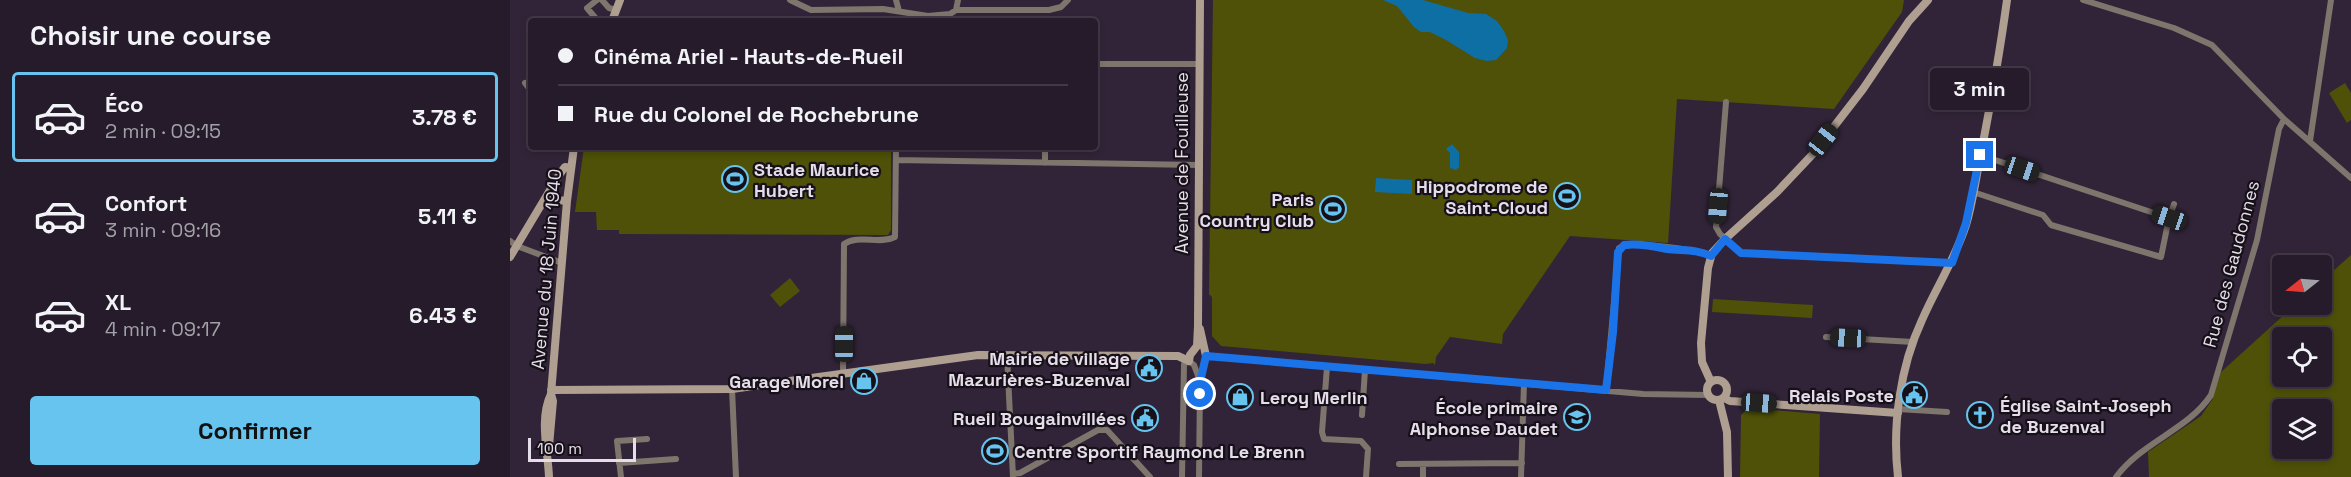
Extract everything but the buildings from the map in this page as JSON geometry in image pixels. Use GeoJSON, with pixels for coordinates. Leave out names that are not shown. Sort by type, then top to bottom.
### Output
{"type":"FeatureCollection","features":[{"type":"Feature","properties":{"kind":"street"},"geometry":{"type":"LineString","coordinates":[[595,18],[587,8],[597,0]]}},
{"type":"Feature","properties":{"kind":"street"},"geometry":{"type":"LineString","coordinates":[[602,0],[609,8],[616,10]]}},
{"type":"Feature","properties":{"kind":"street"},"geometry":{"type":"LineString","coordinates":[[613,18],[620,0]]}},
{"type":"Feature","properties":{"kind":"street"},"geometry":{"type":"LineString","coordinates":[[790,0],[811,10],[883,9],[927,18],[950,14],[956,10],[1049,10],[1061,7],[1068,0]]}},
{"type":"Feature","properties":{"kind":"street"},"geometry":{"type":"LineString","coordinates":[[896,0],[899,11]]}},
{"type":"Feature","properties":{"kind":"street"},"geometry":{"type":"LineString","coordinates":[[956,10],[958,0]]}},
{"type":"Feature","properties":{"kind":"street","name":"Avenue de Fouilleuse"},"geometry":{"type":"LineString","coordinates":[[1200,0],[1198,326],[1197,346],[1190,355],[1190,361],[1194,365],[1200,382]]}},
{"type":"Feature","properties":{"kind":"street"},"geometry":{"type":"LineString","coordinates":[[1711,382],[1703,364],[1701,352],[1707,272],[1711,256],[1725,239],[1777,192],[1812,155],[1863,88],[1909,21],[1928,0]]}},
{"type":"Feature","properties":{"kind":"street"},"geometry":{"type":"LineString","coordinates":[[1898,477],[1896,461],[1898,411],[1913,342],[1934,293],[1952,263],[1966,223],[1991,105],[2007,0]]}},
{"type":"Feature","properties":{"kind":"street"},"geometry":{"type":"LineString","coordinates":[[2083,0],[2201,38],[2212,45],[2284,119],[2351,178]]}},
{"type":"Feature","properties":{"kind":"street"},"geometry":{"type":"LineString","coordinates":[[2310,141],[2331,0]]}},
{"type":"Feature","properties":{"kind":"street"},"geometry":{"type":"LineString","coordinates":[[1098,64],[1198,64]]}},
{"type":"Feature","properties":{"kind":"street"},"geometry":{"type":"LineString","coordinates":[[525,83],[528,87]]}},
{"type":"Feature","properties":{"kind":"street"},"geometry":{"type":"LineString","coordinates":[[1726,102],[1716,226],[1725,239],[1741,253],[1952,263]]}},
{"type":"Feature","properties":{"kind":"street","name":"Rue des Gaudonnes"},"geometry":{"type":"LineString","coordinates":[[2116,477],[2145,448],[2198,412],[2211,395],[2257,240],[2279,129],[2284,119]]}},
{"type":"Feature","properties":{"kind":"street","name":"Avenue du 18 Juin 1940"},"geometry":{"type":"LineString","coordinates":[[549,477],[545,426],[551,392],[567,201],[574,150]]}},
{"type":"Feature","properties":{"kind":"street"},"geometry":{"type":"LineString","coordinates":[[843,375],[844,244],[851,239],[889,240],[895,237],[896,150]]}},
{"type":"Feature","properties":{"kind":"street"},"geometry":{"type":"LineString","coordinates":[[1045,150],[1045,163]]}},
{"type":"Feature","properties":{"kind":"street"},"geometry":{"type":"LineString","coordinates":[[1980,155],[2169,218]]}},
{"type":"Feature","properties":{"kind":"street"},"geometry":{"type":"LineString","coordinates":[[896,160],[1198,165]]}},
{"type":"Feature","properties":{"kind":"street"},"geometry":{"type":"LineString","coordinates":[[510,257],[514,243],[546,199],[565,167],[571,168]]}},
{"type":"Feature","properties":{"kind":"street"},"geometry":{"type":"LineString","coordinates":[[1973,192],[2043,214],[2051,225],[2161,257],[2174,204]]}},
{"type":"Feature","properties":{"kind":"street"},"geometry":{"type":"LineString","coordinates":[[546,199],[567,201]]}},
{"type":"Feature","properties":{"kind":"street"},"geometry":{"type":"LineString","coordinates":[[514,243],[562,263]]}},
{"type":"Feature","properties":{"kind":"street"},"geometry":{"type":"LineString","coordinates":[[1606,390],[1619,248],[1627,244],[1658,246],[1697,251],[1711,256]]}},
{"type":"Feature","properties":{"kind":"street","name":"Avenue de Fouilleuse"},"geometry":{"type":"LineString","coordinates":[[1198,326],[1206,356],[1200,382],[1199,477]]}},
{"type":"Feature","properties":{"kind":"street"},"geometry":{"type":"LineString","coordinates":[[1826,337],[1913,342]]}},
{"type":"Feature","properties":{"kind":"street"},"geometry":{"type":"LineString","coordinates":[[1197,346],[1206,356]]}},
{"type":"Feature","properties":{"kind":"street"},"geometry":{"type":"LineString","coordinates":[[1007,355],[1013,475],[1098,430],[1107,430],[1150,477]]}},
{"type":"Feature","properties":{"kind":"street"},"geometry":{"type":"LineString","coordinates":[[551,392],[732,389],[968,356],[1178,356],[1190,361],[1206,356],[1655,394],[1708,395],[1715,400],[1848,409],[1947,412]]}},
{"type":"Feature","properties":{"kind":"street","name":"Avenue de Fouilleuse"},"geometry":{"type":"LineString","coordinates":[[1182,477],[1184,364],[1190,361]]}},
{"type":"Feature","properties":{"kind":"street"},"geometry":{"type":"LineString","coordinates":[[1327,367],[1322,432],[1324,439],[1361,441],[1368,449],[1366,477]]}},
{"type":"Feature","properties":{"kind":"street"},"geometry":{"type":"LineString","coordinates":[[1362,415],[1365,370]]}},
{"type":"Feature","properties":{"kind":"street"},"geometry":{"type":"LineString","coordinates":[[1708,395],[1707,388],[1711,382],[1718,380],[1725,384],[1727,391],[1721,399],[1727,432],[1728,477]]}},
{"type":"Feature","properties":{"kind":"street"},"geometry":{"type":"LineString","coordinates":[[1521,477],[1524,383]]}},
{"type":"Feature","properties":{"kind":"street"},"geometry":{"type":"LineString","coordinates":[[732,389],[736,477]]}},
{"type":"Feature","properties":{"kind":"street"},"geometry":{"type":"LineString","coordinates":[[621,477],[617,441],[647,439]]}},
{"type":"Feature","properties":{"kind":"street"},"geometry":{"type":"LineString","coordinates":[[620,463],[676,459]]}},
{"type":"Feature","properties":{"kind":"street"},"geometry":{"type":"LineString","coordinates":[[1399,464],[1522,464]]}},
{"type":"Feature","properties":{"kind":"street"},"geometry":{"type":"LineString","coordinates":[[1423,477],[1424,464]]}},
{"type":"Feature","properties":{"kind":"shaded area"},"geometry":{"type":"Polygon","coordinates":[[[1213,0],[1904,0],[1902,12],[1834,109],[1677,99],[1668,243],[1570,236],[1503,334],[1502,344],[1450,337],[1436,357],[1435,365],[1433,363],[1221,346],[1212,336],[1212,297],[1209,294],[1213,0]]]}},
{"type":"Feature","properties":{"kind":"shaded area"},"geometry":{"type":"Polygon","coordinates":[[[2345,83],[2351,93],[2351,120],[2347,123],[2329,93],[2345,83]]]}},
{"type":"Feature","properties":{"kind":"shaded area","name":"Stade Maurice Hubert"},"geometry":{"type":"Polygon","coordinates":[[[584,150],[891,150],[891,230],[888,235],[619,234],[619,230],[597,230],[596,212],[575,212],[584,150]]]}},
{"type":"Feature","properties":{"kind":"shaded area"},"geometry":{"type":"Polygon","coordinates":[[[2351,255],[2351,477],[2149,477],[2148,452],[2201,416],[2212,400],[2221,372],[2284,315],[2332,315],[2332,272],[2351,255]]]}},
{"type":"Feature","properties":{"kind":"shaded area"},"geometry":{"type":"Polygon","coordinates":[[[790,278],[800,291],[780,307],[770,295],[790,278]]]}},
{"type":"Feature","properties":{"kind":"shaded area"},"geometry":{"type":"Polygon","coordinates":[[[1713,299],[1813,305],[1812,318],[1712,312],[1713,299]]]}},
{"type":"Feature","properties":{"kind":"shaded area"},"geometry":{"type":"Polygon","coordinates":[[[1749,408],[1820,414],[1819,477],[1740,477],[1741,415],[1749,408]]]}},
{"type":"Feature","properties":{"kind":"water"},"geometry":{"type":"Polygon","coordinates":[[[1383,0],[1423,0],[1468,13],[1486,14],[1497,21],[1504,31],[1508,40],[1507,48],[1496,60],[1487,61],[1475,58],[1430,32],[1421,32],[1397,6],[1383,0]]]}},
{"type":"Feature","properties":{"kind":"water"},"geometry":{"type":"Polygon","coordinates":[[[1452,144],[1459,152],[1459,167],[1456,170],[1450,168],[1450,153],[1446,149],[1452,144]]]}},
{"type":"Feature","properties":{"kind":"water"},"geometry":{"type":"Polygon","coordinates":[[[1376,178],[1412,180],[1412,194],[1375,192],[1376,178]]]}},
{"type":"Feature","properties":{"kind":"place","name":"Stade Maurice Hubert"},"geometry":{"type":"Point","coordinates":[735,179]}},
{"type":"Feature","properties":{"kind":"place","name":"Hippodrome de Saint-Cloud"},"geometry":{"type":"Point","coordinates":[1567,196]}},
{"type":"Feature","properties":{"kind":"place","name":"Paris Country Club"},"geometry":{"type":"Point","coordinates":[1333,209]}},
{"type":"Feature","properties":{"kind":"place","name":"Mairie de village Mazurières-Buzenval"},"geometry":{"type":"Point","coordinates":[1149,368]}},
{"type":"Feature","properties":{"kind":"place","name":"Garage Morel"},"geometry":{"type":"Point","coordinates":[864,381]}},
{"type":"Feature","properties":{"kind":"place","name":"Relais Poste"},"geometry":{"type":"Point","coordinates":[1914,395]}},
{"type":"Feature","properties":{"kind":"place","name":"Leroy Merlin"},"geometry":{"type":"Point","coordinates":[1240,397]}},
{"type":"Feature","properties":{"kind":"place","name":"Église Saint-Joseph de Buzenval"},"geometry":{"type":"Point","coordinates":[1980,415]}},
{"type":"Feature","properties":{"kind":"place","name":"École primaire Alphonse Daudet"},"geometry":{"type":"Point","coordinates":[1577,417]}},
{"type":"Feature","properties":{"kind":"place","name":"Rueil Bougainvillées"},"geometry":{"type":"Point","coordinates":[1145,418]}},
{"type":"Feature","properties":{"kind":"place","name":"Centre Sportif Raymond Le Brenn"},"geometry":{"type":"Point","coordinates":[995,451]}},
{"type":"Feature","properties":{"kind":"route"},"geometry":{"type":"LineString","coordinates":[[1200,394],[1200,382],[1206,356],[1606,390],[1619,248],[1627,244],[1658,246],[1697,251],[1711,256],[1716,247],[1725,239],[1741,253],[1952,263],[1966,223],[1980,155]]}}]}
